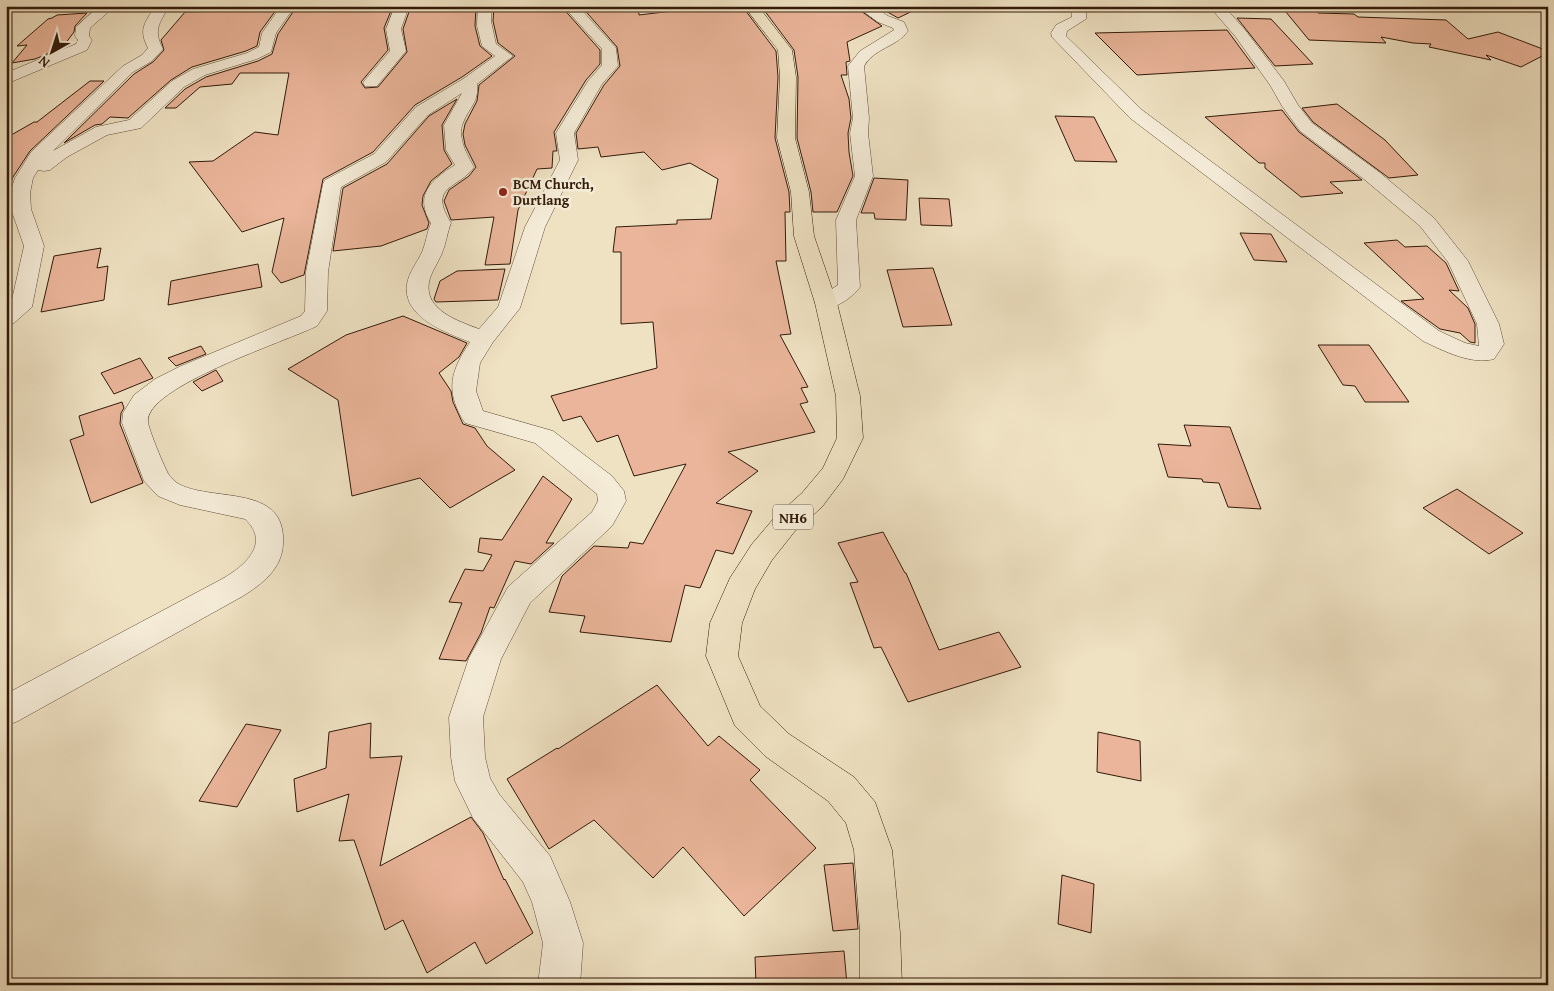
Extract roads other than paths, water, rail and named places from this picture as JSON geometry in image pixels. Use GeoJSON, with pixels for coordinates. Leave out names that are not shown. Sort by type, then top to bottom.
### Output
{"type":"FeatureCollection","features":[{"type":"Feature","properties":{"kind":"highway","name":"NH6"},"geometry":{"type":"LineString","coordinates":[[751,6],[785,50],[788,77],[786,138],[800,192],[804,236],[826,303],[848,396],[850,438],[834,472],[812,500],[786,524],[762,552],[741,586],[726,623],[722,656],[747,716],[776,745],[841,789],[862,814],[873,850],[880,933],[881,985]]}},
{"type":"Feature","properties":{"kind":"street"},"geometry":{"type":"LineString","coordinates":[[6,79],[30,67],[82,47],[85,40],[82,36],[83,28],[108,6]]}},
{"type":"Feature","properties":{"kind":"street"},"geometry":{"type":"LineString","coordinates":[[6,318],[21,307],[34,246],[21,209],[20,193],[24,178],[37,156],[128,69],[153,54],[156,49],[150,38],[150,28],[162,6]]}},
{"type":"Feature","properties":{"kind":"street"},"geometry":{"type":"LineString","coordinates":[[20,193],[46,164],[61,153],[102,131],[135,124],[178,84],[199,72],[252,56],[266,49],[269,33],[288,6]]}},
{"type":"Feature","properties":{"kind":"street"},"geometry":{"type":"LineString","coordinates":[[371,83],[398,51],[394,41],[394,26],[402,6]]}},
{"type":"Feature","properties":{"kind":"street"},"geometry":{"type":"LineString","coordinates":[[6,711],[192,610],[242,581],[262,565],[268,552],[270,540],[264,520],[260,515],[232,506],[176,495],[164,489],[158,481],[136,423],[136,413],[143,401],[154,392],[189,371],[309,321],[316,311],[317,272],[332,184],[380,158],[422,111],[470,82],[505,56],[489,46],[485,35],[483,14],[485,6]]}},
{"type":"Feature","properties":{"kind":"street"},"geometry":{"type":"LineString","coordinates":[[559,985],[563,943],[551,902],[537,869],[486,806],[473,781],[468,757],[466,717],[485,658],[519,595],[602,518],[612,501],[610,490],[544,437],[474,417],[467,405],[464,391],[468,363],[484,339],[509,308],[535,227],[569,160],[565,133],[596,81],[610,66],[609,48],[570,6]]}},
{"type":"Feature","properties":{"kind":"street"},"geometry":{"type":"LineString","coordinates":[[826,303],[849,287],[846,220],[864,176],[859,133],[861,118],[856,66],[859,59],[867,51],[897,36],[901,31],[898,25],[863,6]]}},
{"type":"Feature","properties":{"kind":"street"},"geometry":{"type":"LineString","coordinates":[[1074,6],[1079,11],[1079,19],[1061,28],[1058,33],[1059,38],[1136,114],[1431,336],[1460,349],[1486,354],[1492,344],[1488,324],[1458,261],[1427,222],[1372,176],[1306,127],[1290,106],[1273,77],[1216,6]]}},
{"type":"Feature","properties":{"kind":"street"},"geometry":{"type":"LineString","coordinates":[[470,82],[470,95],[453,125],[455,150],[465,167],[441,185],[432,199],[432,207],[441,223],[418,285],[420,302],[426,310],[454,327],[484,339]]}},
{"type":"Feature","properties":{"kind":"place","name":"BCM Church, Durtlang"},"geometry":{"type":"Point","coordinates":[503,192]}}]}
